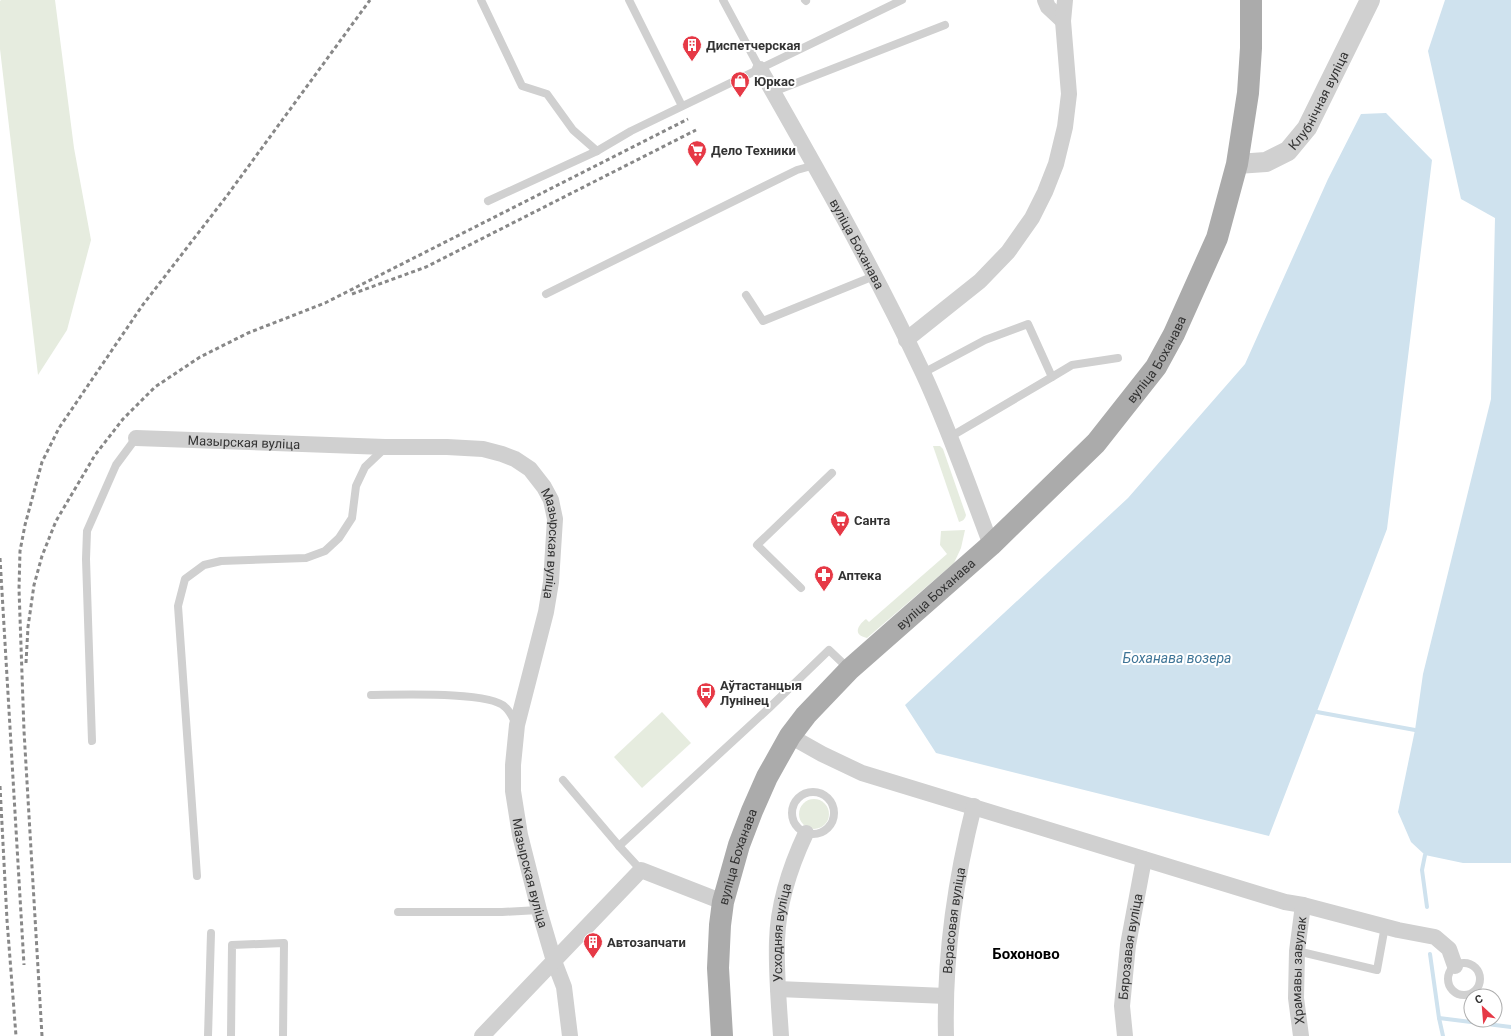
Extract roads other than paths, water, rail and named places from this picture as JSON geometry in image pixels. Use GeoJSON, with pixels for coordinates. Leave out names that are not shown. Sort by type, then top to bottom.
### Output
{"type":"FeatureCollection","features":[{"type":"Feature","properties":{"kind":"main road","name":"вуліца Боханава"},"geometry":{"type":"LineString","coordinates":[[723,902],[739,845],[767,777],[790,736],[810,710],[850,670],[991,545],[1096,442],[1156,367],[1174,334],[1216,238],[1237,164],[1248,93],[1251,0]]}},
{"type":"Feature","properties":{"kind":"main road"},"geometry":{"type":"LineString","coordinates":[[722,1036],[718,968],[720,925],[723,902]]}},
{"type":"Feature","properties":{"kind":"street"},"geometry":{"type":"LineString","coordinates":[[1045,0],[1048,7],[1063,21]]}},
{"type":"Feature","properties":{"kind":"street"},"geometry":{"type":"LineString","coordinates":[[906,340],[980,282],[1008,252],[1032,218],[1045,192],[1056,164],[1065,127],[1069,94],[1063,21],[1065,0]]}},
{"type":"Feature","properties":{"kind":"street","name":"Клубнічная вуліца"},"geometry":{"type":"LineString","coordinates":[[1237,164],[1266,162],[1288,151],[1307,128],[1370,0]]}},
{"type":"Feature","properties":{"kind":"street","name":"вуліца Боханава"},"geometry":{"type":"LineString","coordinates":[[760,69],[815,165],[874,276],[923,373],[950,437],[991,545]]}},
{"type":"Feature","properties":{"kind":"street","name":"Мазырская вуліца"},"geometry":{"type":"LineString","coordinates":[[136,438],[385,447],[447,447],[483,450],[502,454],[515,459],[530,469],[544,487],[551,500],[555,519],[551,582],[546,612],[517,725],[513,765],[513,790],[520,835],[539,910],[554,961],[564,986],[570,1036]]}},
{"type":"Feature","properties":{"kind":"street"},"geometry":{"type":"LineString","coordinates":[[790,736],[822,754],[862,773],[1285,902],[1435,937],[1449,949],[1455,966]]}},
{"type":"Feature","properties":{"kind":"street","name":"Верасовая вуліца"},"geometry":{"type":"LineString","coordinates":[[946,1036],[946,996],[949,937],[958,880],[974,806]]}},
{"type":"Feature","properties":{"kind":"street","name":"Усходняя вуліца"},"geometry":{"type":"LineString","coordinates":[[781,1036],[777,941],[781,909],[795,857],[806,833]]}},
{"type":"Feature","properties":{"kind":"street","name":"Бярозавая вуліца"},"geometry":{"type":"LineString","coordinates":[[1125,1036],[1122,999],[1128,946],[1144,859]]}},
{"type":"Feature","properties":{"kind":"street","name":"вуліца Боханава"},"geometry":{"type":"LineString","coordinates":[[641,870],[723,902]]}},
{"type":"Feature","properties":{"kind":"street"},"geometry":{"type":"LineString","coordinates":[[482,1036],[641,870]]}},
{"type":"Feature","properties":{"kind":"street","name":"Храмавы завулак"},"geometry":{"type":"LineString","coordinates":[[1301,1036],[1296,998],[1297,951],[1303,905]]}},
{"type":"Feature","properties":{"kind":"street"},"geometry":{"type":"LineString","coordinates":[[778,989],[946,996]]}},
{"type":"Feature","properties":{"kind":"lane"},"geometry":{"type":"LineString","coordinates":[[482,0],[522,86],[547,94],[573,130],[597,151]]}},
{"type":"Feature","properties":{"kind":"lane"},"geometry":{"type":"LineString","coordinates":[[628,0],[682,106]]}},
{"type":"Feature","properties":{"kind":"lane"},"geometry":{"type":"LineString","coordinates":[[723,0],[760,69]]}},
{"type":"Feature","properties":{"kind":"lane"},"geometry":{"type":"LineString","coordinates":[[488,200],[597,151],[631,130],[902,0]]}},
{"type":"Feature","properties":{"kind":"lane"},"geometry":{"type":"LineString","coordinates":[[773,92],[945,25]]}},
{"type":"Feature","properties":{"kind":"lane"},"geometry":{"type":"LineString","coordinates":[[546,294],[797,170],[815,165]]}},
{"type":"Feature","properties":{"kind":"lane"},"geometry":{"type":"LineString","coordinates":[[746,295],[763,321],[874,276]]}},
{"type":"Feature","properties":{"kind":"lane"},"geometry":{"type":"LineString","coordinates":[[923,373],[986,340],[1028,324],[1052,376]]}},
{"type":"Feature","properties":{"kind":"lane"},"geometry":{"type":"LineString","coordinates":[[950,437],[1072,365],[1118,358]]}},
{"type":"Feature","properties":{"kind":"lane"},"geometry":{"type":"LineString","coordinates":[[92,741],[86,567],[87,531],[116,465],[136,438]]}},
{"type":"Feature","properties":{"kind":"lane"},"geometry":{"type":"LineString","coordinates":[[197,876],[178,606],[185,579],[204,565],[221,561],[306,558],[326,552],[339,538],[352,518],[356,486],[365,467],[385,447]]}},
{"type":"Feature","properties":{"kind":"lane"},"geometry":{"type":"LineString","coordinates":[[801,588],[757,545],[832,473]]}},
{"type":"Feature","properties":{"kind":"lane"},"geometry":{"type":"LineString","coordinates":[[619,846],[768,709],[828,650],[850,670]]}},
{"type":"Feature","properties":{"kind":"lane"},"geometry":{"type":"LineString","coordinates":[[371,695],[474,696],[491,699],[504,706],[517,725]]}},
{"type":"Feature","properties":{"kind":"lane"},"geometry":{"type":"LineString","coordinates":[[563,780],[641,870]]}},
{"type":"Feature","properties":{"kind":"lane"},"geometry":{"type":"LineString","coordinates":[[818,791],[829,798],[833,803],[835,810],[833,820],[828,828],[822,832],[814,834],[806,833],[795,825],[791,813],[792,808],[800,795],[807,792],[818,791]]}},
{"type":"Feature","properties":{"kind":"lane"},"geometry":{"type":"LineString","coordinates":[[398,912],[502,912],[539,910]]}},
{"type":"Feature","properties":{"kind":"lane"},"geometry":{"type":"LineString","coordinates":[[1297,951],[1378,970],[1385,926]]}},
{"type":"Feature","properties":{"kind":"lane"},"geometry":{"type":"LineString","coordinates":[[208,1036],[211,933]]}},
{"type":"Feature","properties":{"kind":"lane"},"geometry":{"type":"LineString","coordinates":[[231,1036],[232,945],[284,942],[283,1036]]}},
{"type":"Feature","properties":{"kind":"water"},"geometry":{"type":"Polygon","coordinates":[[[1445,0],[1511,0],[1511,863],[1463,863],[1425,855],[1411,842],[1398,812],[1415,730],[1423,674],[1491,399],[1495,218],[1461,199],[1428,51],[1445,0]]]}},
{"type":"Feature","properties":{"kind":"water","name":"Боханава возера"},"geometry":{"type":"Polygon","coordinates":[[[1386,113],[1432,160],[1387,529],[1269,836],[936,753],[905,705],[1128,498],[1245,364],[1328,179],[1361,114],[1386,113]]]}},
{"type":"Feature","properties":{"kind":"waterway"},"geometry":{"type":"LineString","coordinates":[[1317,712],[1415,730]]}},
{"type":"Feature","properties":{"kind":"waterway"},"geometry":{"type":"LineString","coordinates":[[1425,855],[1422,870],[1427,907]]}},
{"type":"Feature","properties":{"kind":"waterway"},"geometry":{"type":"LineString","coordinates":[[1430,954],[1443,1036]]}},
{"type":"Feature","properties":{"kind":"waterway"},"geometry":{"type":"LineString","coordinates":[[1439,1018],[1511,1027]]}},
{"type":"Feature","properties":{"kind":"railway"},"geometry":{"type":"LineString","coordinates":[[42,1036],[24,731],[19,589],[20,551],[25,525],[42,462],[59,428],[142,306],[226,197],[370,0]]}},
{"type":"Feature","properties":{"kind":"railway"},"geometry":{"type":"LineString","coordinates":[[26,663],[28,627],[34,585],[42,556],[56,521],[95,455],[123,419],[155,387],[200,357],[248,333],[325,303],[688,119]]}},
{"type":"Feature","properties":{"kind":"railway"},"geometry":{"type":"LineString","coordinates":[[352,294],[426,267],[696,130]]}},
{"type":"Feature","properties":{"kind":"railway"},"geometry":{"type":"LineString","coordinates":[[0,558],[24,965]]}},
{"type":"Feature","properties":{"kind":"railway"},"geometry":{"type":"LineString","coordinates":[[0,786],[7,920],[16,1036]]}},
{"type":"Feature","properties":{"kind":"place","name":"Диспетчерская"},"geometry":{"type":"Point","coordinates":[692,62]}},
{"type":"Feature","properties":{"kind":"place","name":"Юркас"},"geometry":{"type":"Point","coordinates":[740,98]}},
{"type":"Feature","properties":{"kind":"place","name":"Дело Техники"},"geometry":{"type":"Point","coordinates":[697,167]}},
{"type":"Feature","properties":{"kind":"place","name":"Санта"},"geometry":{"type":"Point","coordinates":[840,537]}},
{"type":"Feature","properties":{"kind":"place","name":"Аптека"},"geometry":{"type":"Point","coordinates":[824,592]}},
{"type":"Feature","properties":{"kind":"place","name":"Аўтастанцыя Лунінец"},"geometry":{"type":"Point","coordinates":[706,709]}},
{"type":"Feature","properties":{"kind":"place","name":"Автозапчати"},"geometry":{"type":"Point","coordinates":[593,959]}},
{"type":"Feature","properties":{"kind":"district","name":"Бохоново"},"geometry":{"type":"Point","coordinates":[1026,954]}}]}
